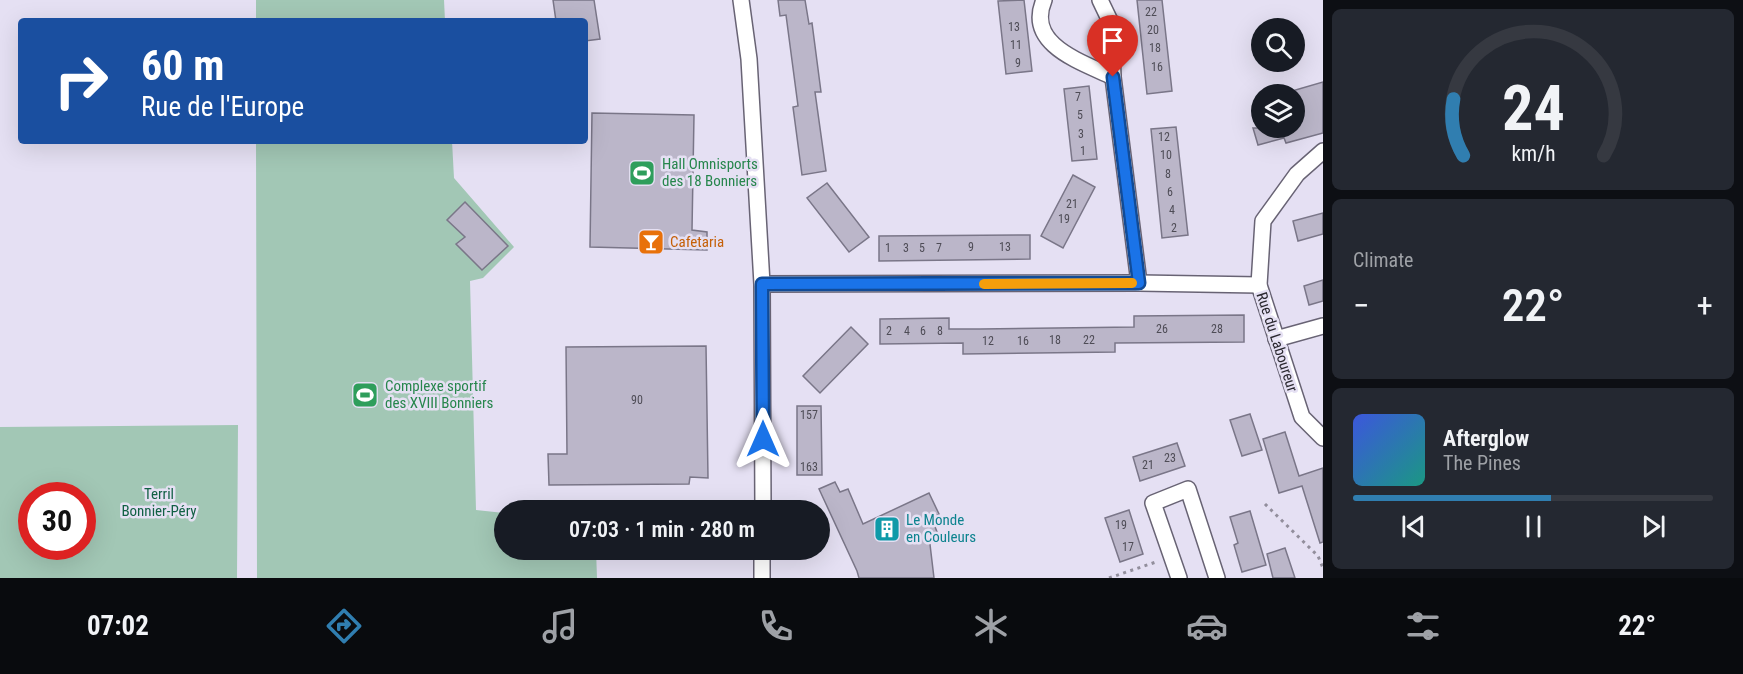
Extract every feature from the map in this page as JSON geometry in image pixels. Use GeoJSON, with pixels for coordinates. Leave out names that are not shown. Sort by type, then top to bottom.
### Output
{"type":"FeatureCollection","features":[{"type":"Feature","properties":{"kind":"street"},"geometry":{"type":"LineString","coordinates":[[741,0],[749,60],[762,284],[763,500]]}},
{"type":"Feature","properties":{"kind":"street"},"geometry":{"type":"LineString","coordinates":[[1044,0],[1040,10],[1044,34],[1059,51],[1113,77]]}},
{"type":"Feature","properties":{"kind":"street"},"geometry":{"type":"LineString","coordinates":[[1100,0],[1110,23],[1113,77],[1139,283]]}},
{"type":"Feature","properties":{"kind":"street","name":"Rue du Laboureur"},"geometry":{"type":"LineString","coordinates":[[1323,151],[1298,174],[1263,221],[1259,285],[1302,417],[1323,438]]}},
{"type":"Feature","properties":{"kind":"street"},"geometry":{"type":"LineString","coordinates":[[762,284],[1259,285]]}},
{"type":"Feature","properties":{"kind":"street"},"geometry":{"type":"LineString","coordinates":[[1276,339],[1323,326]]}},
{"type":"Feature","properties":{"kind":"street"},"geometry":{"type":"LineString","coordinates":[[1179,578],[1153,503],[1188,489],[1217,578]]}},
{"type":"Feature","properties":{"kind":"street"},"geometry":{"type":"LineString","coordinates":[[762,560],[762,578]]}},
{"type":"Feature","properties":{"kind":"path"},"geometry":{"type":"LineString","coordinates":[[1265,504],[1318,556],[1323,568]]}},
{"type":"Feature","properties":{"kind":"path"},"geometry":{"type":"LineString","coordinates":[[1108,578],[1172,557]]}},
{"type":"Feature","properties":{"kind":"green space"},"geometry":{"type":"Polygon","coordinates":[[[256,0],[444,0],[445,18],[256,18],[256,0]]]}},
{"type":"Feature","properties":{"kind":"green space","name":"Complexe sportif des XVIII Bonniers"},"geometry":{"type":"Polygon","coordinates":[[[256,144],[452,144],[454,178],[514,247],[483,278],[470,281],[476,510],[494,512],[494,560],[596,560],[597,578],[257,578],[256,144]]]}},
{"type":"Feature","properties":{"kind":"green space","name":"Terril Bonnier-Péry"},"geometry":{"type":"Polygon","coordinates":[[[238,425],[237,578],[0,578],[0,427],[238,425]]]}},
{"type":"Feature","properties":{"kind":"building"},"geometry":{"type":"Polygon","coordinates":[[[553,0],[594,0],[600,39],[588,41],[588,18],[556,18],[553,0]]]}},
{"type":"Feature","properties":{"kind":"building"},"geometry":{"type":"Polygon","coordinates":[[[778,0],[805,0],[809,24],[812,23],[821,92],[815,92],[826,171],[802,175],[793,107],[798,106],[786,15],[780,16],[778,0]]]}},
{"type":"Feature","properties":{"kind":"building"},"geometry":{"type":"Polygon","coordinates":[[[1024,0],[1032,71],[1006,74],[998,1],[1024,0]]]}},
{"type":"Feature","properties":{"kind":"building"},"geometry":{"type":"Polygon","coordinates":[[[1137,0],[1162,0],[1172,91],[1147,94],[1137,0]]]}},
{"type":"Feature","properties":{"kind":"building"},"geometry":{"type":"Polygon","coordinates":[[[1323,82],[1323,133],[1305,138],[1305,87],[1323,82]]]}},
{"type":"Feature","properties":{"kind":"building"},"geometry":{"type":"Polygon","coordinates":[[[1089,86],[1097,159],[1072,161],[1064,89],[1089,86]]]}},
{"type":"Feature","properties":{"kind":"building","name":"Hall Omnisports des 18 Bonniers"},"geometry":{"type":"Polygon","coordinates":[[[592,113],[694,115],[692,230],[707,232],[707,250],[590,247],[592,113]]]}},
{"type":"Feature","properties":{"kind":"building"},"geometry":{"type":"Polygon","coordinates":[[[1176,127],[1188,235],[1162,238],[1151,129],[1176,127]]]}},
{"type":"Feature","properties":{"kind":"building"},"geometry":{"type":"Polygon","coordinates":[[[1256,138],[1284,138],[1258,145],[1256,138]]]}},
{"type":"Feature","properties":{"kind":"building"},"geometry":{"type":"Polygon","coordinates":[[[1284,138],[1304,138],[1286,143],[1284,138]]]}},
{"type":"Feature","properties":{"kind":"building"},"geometry":{"type":"Polygon","coordinates":[[[1073,175],[1095,187],[1063,248],[1041,236],[1073,175]]]}},
{"type":"Feature","properties":{"kind":"building"},"geometry":{"type":"Polygon","coordinates":[[[827,183],[869,237],[849,252],[807,198],[827,183]]]}},
{"type":"Feature","properties":{"kind":"building"},"geometry":{"type":"Polygon","coordinates":[[[465,202],[508,246],[482,270],[456,244],[465,237],[447,220],[465,202]]]}},
{"type":"Feature","properties":{"kind":"building"},"geometry":{"type":"Polygon","coordinates":[[[1323,213],[1323,234],[1298,241],[1293,221],[1323,213]]]}},
{"type":"Feature","properties":{"kind":"building"},"geometry":{"type":"Polygon","coordinates":[[[1030,235],[1030,259],[879,261],[879,236],[1030,235]]]}},
{"type":"Feature","properties":{"kind":"building"},"geometry":{"type":"Polygon","coordinates":[[[1323,280],[1323,301],[1309,305],[1304,286],[1323,280]]]}},
{"type":"Feature","properties":{"kind":"building"},"geometry":{"type":"Polygon","coordinates":[[[1244,315],[1244,342],[1115,343],[1115,352],[963,354],[963,343],[880,344],[880,319],[949,318],[949,329],[980,329],[1134,327],[1134,316],[1244,315]]]}},
{"type":"Feature","properties":{"kind":"building"},"geometry":{"type":"Polygon","coordinates":[[[851,327],[868,344],[820,393],[803,376],[851,327]]]}},
{"type":"Feature","properties":{"kind":"building"},"geometry":{"type":"Polygon","coordinates":[[[706,346],[708,478],[690,477],[689,484],[549,485],[548,454],[567,454],[566,347],[706,346]]]}},
{"type":"Feature","properties":{"kind":"building"},"geometry":{"type":"Polygon","coordinates":[[[797,406],[821,406],[822,475],[797,475],[797,406]]]}},
{"type":"Feature","properties":{"kind":"building"},"geometry":{"type":"Polygon","coordinates":[[[1250,414],[1262,450],[1242,456],[1230,420],[1250,414]]]}},
{"type":"Feature","properties":{"kind":"building"},"geometry":{"type":"Polygon","coordinates":[[[1285,432],[1299,476],[1323,468],[1323,542],[1320,543],[1302,486],[1279,493],[1263,439],[1285,432]]]}},
{"type":"Feature","properties":{"kind":"building"},"geometry":{"type":"Polygon","coordinates":[[[1177,443],[1185,466],[1140,481],[1133,457],[1177,443]]]}},
{"type":"Feature","properties":{"kind":"building","name":"Le Monde en Couleurs"},"geometry":{"type":"Polygon","coordinates":[[[835,482],[840,492],[848,489],[863,524],[929,493],[939,514],[932,519],[937,532],[929,536],[934,578],[859,578],[830,513],[830,500],[824,500],[819,489],[835,482]]]}},
{"type":"Feature","properties":{"kind":"building"},"geometry":{"type":"Polygon","coordinates":[[[1129,510],[1143,554],[1120,562],[1105,518],[1129,510]]]}},
{"type":"Feature","properties":{"kind":"building"},"geometry":{"type":"Polygon","coordinates":[[[1250,511],[1266,565],[1242,572],[1234,545],[1238,543],[1230,517],[1250,511]]]}},
{"type":"Feature","properties":{"kind":"building"},"geometry":{"type":"Polygon","coordinates":[[[1285,548],[1295,578],[1273,578],[1267,554],[1285,548]]]}},
{"type":"Feature","properties":{"kind":"slow traffic"},"geometry":{"type":"LineString","coordinates":[[984,284],[1132,283]]}},
{"type":"Feature","properties":{"kind":"place","name":"Hall Omnisports des 18 Bonniers"},"geometry":{"type":"Point","coordinates":[642,173]}},
{"type":"Feature","properties":{"kind":"place","name":"Cafetaria"},"geometry":{"type":"Point","coordinates":[651,242]}},
{"type":"Feature","properties":{"kind":"place","name":"Complexe sportif des XVIII Bonniers"},"geometry":{"type":"Point","coordinates":[365,395]}},
{"type":"Feature","properties":{"kind":"place","name":"Le Monde en Couleurs"},"geometry":{"type":"Point","coordinates":[887,529]}},
{"type":"Feature","properties":{"kind":"route"},"geometry":{"type":"LineString","coordinates":[[763,439],[762,284],[1139,283],[1113,77]]}}]}
